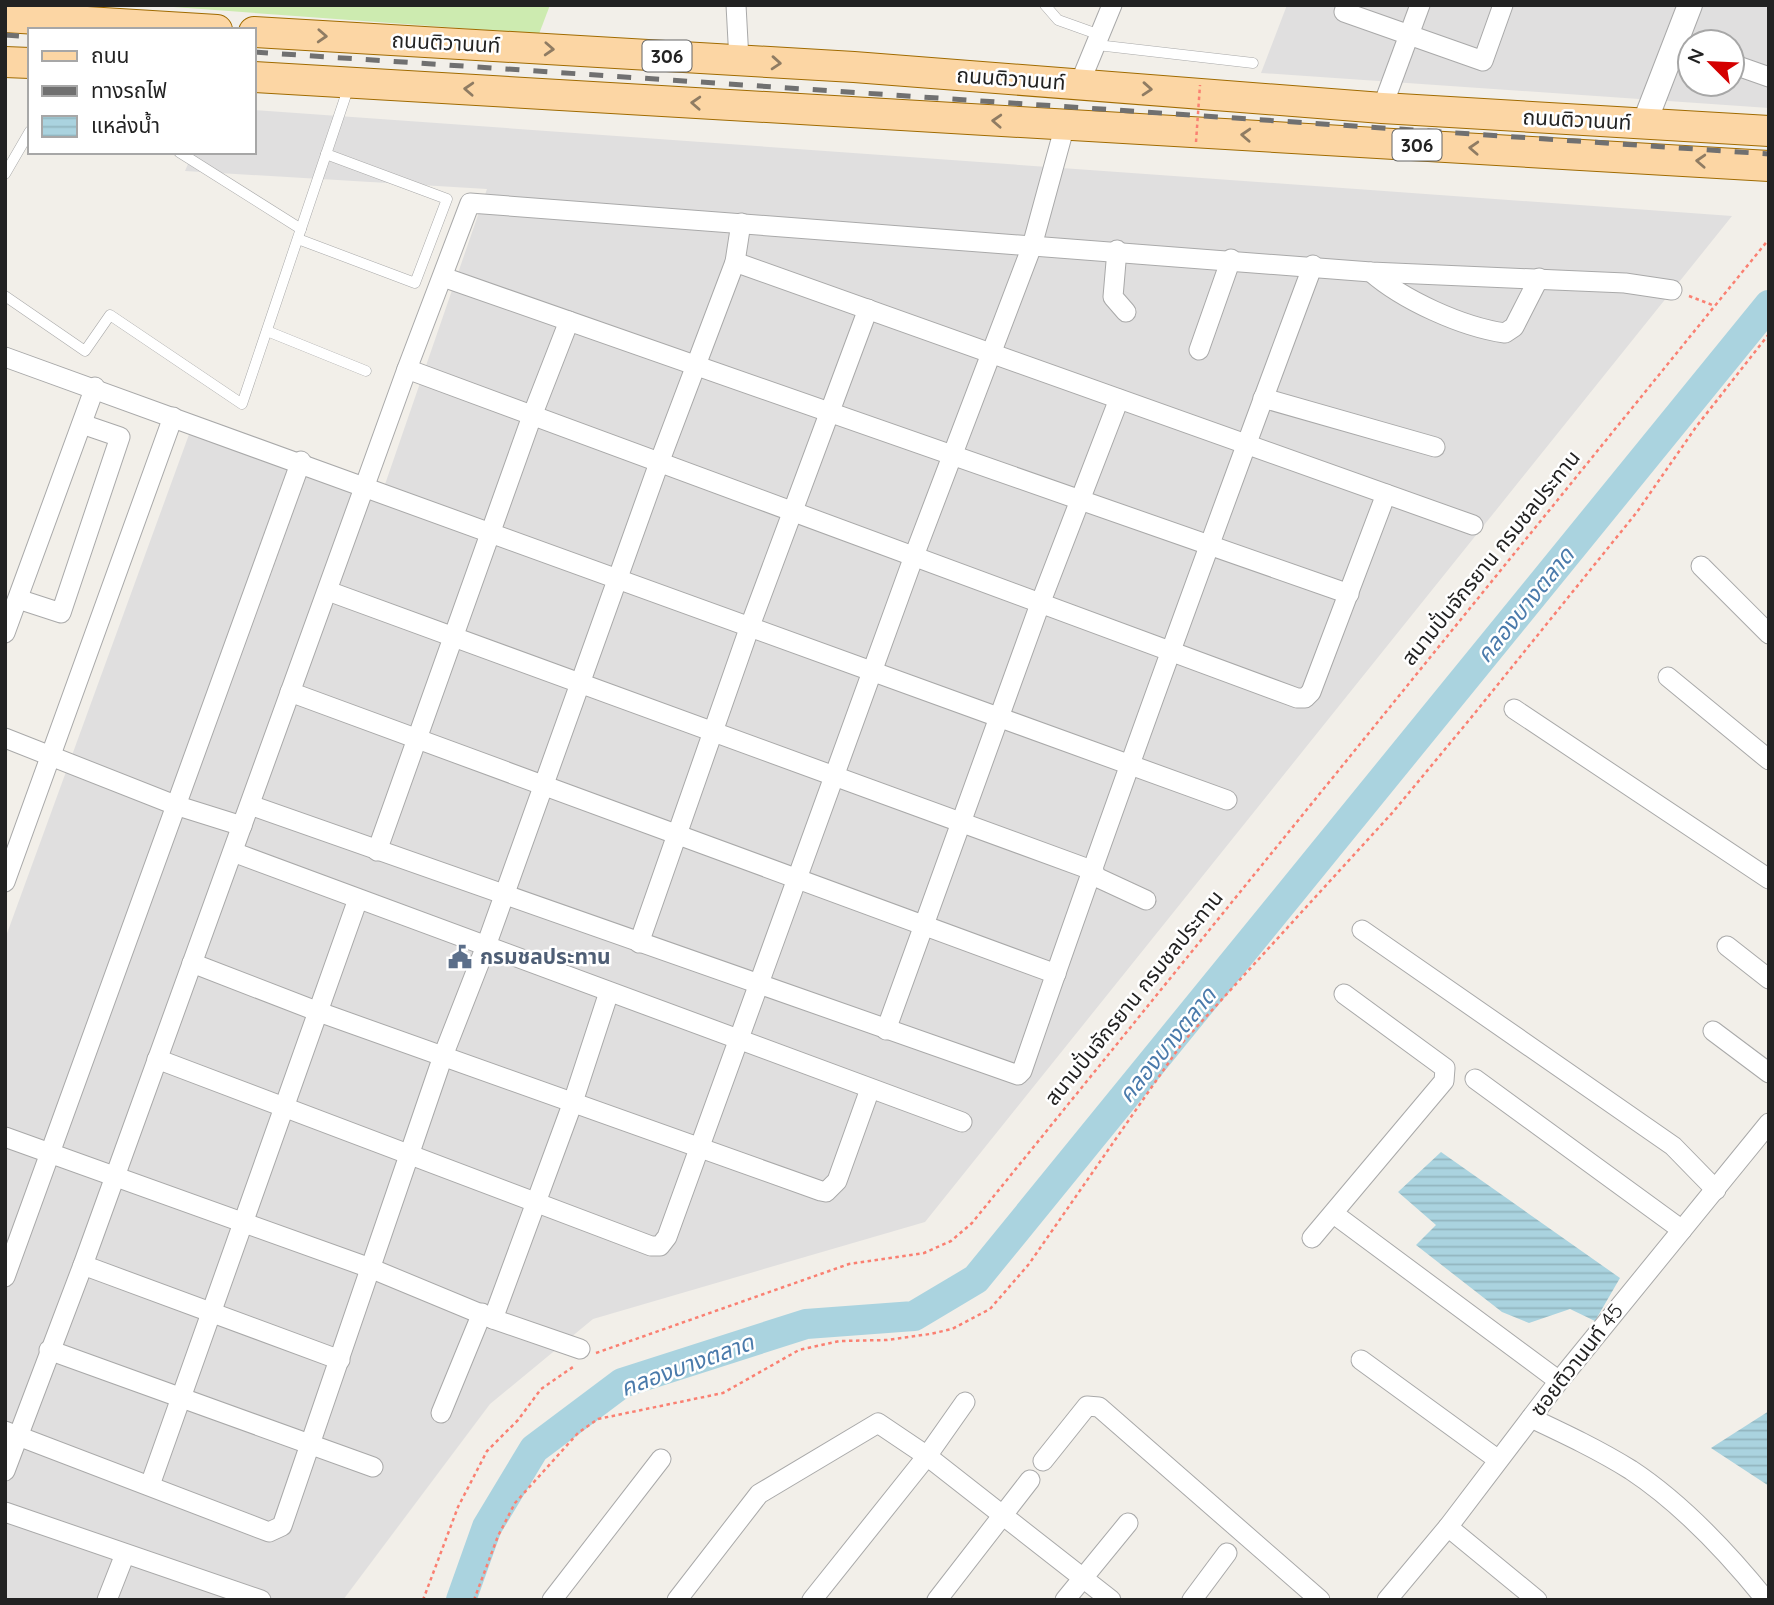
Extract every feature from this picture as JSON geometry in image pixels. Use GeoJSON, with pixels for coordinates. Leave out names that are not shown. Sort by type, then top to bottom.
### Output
{"type":"FeatureCollection","features":[{"type":"Feature","properties":{"kind":"main road"},"geometry":{"type":"LineString","coordinates":[[5,17],[184,28]]}},
{"type":"Feature","properties":{"kind":"main road","name":"ถนนติวานนท์"},"geometry":{"type":"LineString","coordinates":[[256,32],[739,60],[1382,108],[1769,131]]}},
{"type":"Feature","properties":{"kind":"main road"},"geometry":{"type":"LineString","coordinates":[[5,62],[28,63]]}},
{"type":"Feature","properties":{"kind":"main road","name":"ถนนติวานนท์"},"geometry":{"type":"LineString","coordinates":[[256,76],[1769,166]]}},
{"type":"Feature","properties":{"kind":"main road"},"geometry":{"type":"LineString","coordinates":[[1065,125],[1079,85]]}},
{"type":"Feature","properties":{"kind":"street"},"geometry":{"type":"LineString","coordinates":[[736,5],[739,60]]}},
{"type":"Feature","properties":{"kind":"street"},"geometry":{"type":"LineString","coordinates":[[1079,85],[1112,5]]}},
{"type":"Feature","properties":{"kind":"street"},"geometry":{"type":"LineString","coordinates":[[1346,5],[1344,12],[1483,61],[1503,5]]}},
{"type":"Feature","properties":{"kind":"street"},"geometry":{"type":"LineString","coordinates":[[1382,108],[1420,5]]}},
{"type":"Feature","properties":{"kind":"street"},"geometry":{"type":"LineString","coordinates":[[1686,28],[1690,5]]}},
{"type":"Feature","properties":{"kind":"street"},"geometry":{"type":"LineString","coordinates":[[1644,124],[1676,59]]}},
{"type":"Feature","properties":{"kind":"street"},"geometry":{"type":"LineString","coordinates":[[1746,69],[1769,77]]}},
{"type":"Feature","properties":{"kind":"street"},"geometry":{"type":"LineString","coordinates":[[157,1059],[285,1105],[536,1204],[651,1246],[660,1246],[667,1237],[914,556],[1032,246],[1065,125]]}},
{"type":"Feature","properties":{"kind":"street"},"geometry":{"type":"LineString","coordinates":[[5,1471],[13,1434],[83,1265],[407,369],[470,203],[1313,265],[1371,272],[1625,283],[1672,290]]}},
{"type":"Feature","properties":{"kind":"street"},"geometry":{"type":"LineString","coordinates":[[13,1434],[269,1532],[282,1526],[443,1056],[505,895],[659,463],[735,262],[741,223]]}},
{"type":"Feature","properties":{"kind":"street"},"geometry":{"type":"LineString","coordinates":[[1117,250],[1113,297],[1126,312]]}},
{"type":"Feature","properties":{"kind":"street"},"geometry":{"type":"LineString","coordinates":[[1199,350],[1231,259]]}},
{"type":"Feature","properties":{"kind":"street"},"geometry":{"type":"LineString","coordinates":[[735,262],[1473,525]]}},
{"type":"Feature","properties":{"kind":"street"},"geometry":{"type":"LineString","coordinates":[[250,805],[1018,1075],[1022,1071],[1093,873],[1169,651],[1313,265]]}},
{"type":"Feature","properties":{"kind":"street"},"geometry":{"type":"LineString","coordinates":[[1371,272],[1399,294],[1486,331],[1505,333],[1514,327],[1539,278]]}},
{"type":"Feature","properties":{"kind":"street"},"geometry":{"type":"LineString","coordinates":[[443,277],[1349,594]]}},
{"type":"Feature","properties":{"kind":"street"},"geometry":{"type":"LineString","coordinates":[[639,943],[750,626],[868,309]]}},
{"type":"Feature","properties":{"kind":"street"},"geometry":{"type":"LineString","coordinates":[[377,851],[532,416],[569,321]]}},
{"type":"Feature","properties":{"kind":"street"},"geometry":{"type":"LineString","coordinates":[[5,357],[301,461],[1227,800]]}},
{"type":"Feature","properties":{"kind":"street"},"geometry":{"type":"LineString","coordinates":[[407,369],[1169,651],[1305,698],[1311,692],[1386,494]]}},
{"type":"Feature","properties":{"kind":"street"},"geometry":{"type":"LineString","coordinates":[[5,633],[96,387]]}},
{"type":"Feature","properties":{"kind":"street"},"geometry":{"type":"LineString","coordinates":[[1263,398],[1435,447]]}},
{"type":"Feature","properties":{"kind":"street"},"geometry":{"type":"LineString","coordinates":[[887,1030],[1041,604],[1119,399]]}},
{"type":"Feature","properties":{"kind":"street"},"geometry":{"type":"LineString","coordinates":[[5,882],[173,417]]}},
{"type":"Feature","properties":{"kind":"street"},"geometry":{"type":"LineString","coordinates":[[18,599],[61,613],[120,437],[82,424]]}},
{"type":"Feature","properties":{"kind":"street"},"geometry":{"type":"LineString","coordinates":[[5,1277],[301,461]]}},
{"type":"Feature","properties":{"kind":"street"},"geometry":{"type":"LineString","coordinates":[[1702,566],[1769,634]]}},
{"type":"Feature","properties":{"kind":"street"},"geometry":{"type":"LineString","coordinates":[[328,590],[962,823],[1093,873],[1146,900]]}},
{"type":"Feature","properties":{"kind":"street"},"geometry":{"type":"LineString","coordinates":[[1668,677],[1769,760]]}},
{"type":"Feature","properties":{"kind":"street"},"geometry":{"type":"LineString","coordinates":[[290,692],[1056,974]]}},
{"type":"Feature","properties":{"kind":"street"},"geometry":{"type":"LineString","coordinates":[[1514,709],[1769,879]]}},
{"type":"Feature","properties":{"kind":"street"},"geometry":{"type":"LineString","coordinates":[[5,738],[175,805],[242,826]]}},
{"type":"Feature","properties":{"kind":"street"},"geometry":{"type":"LineString","coordinates":[[233,852],[961,1122]]}},
{"type":"Feature","properties":{"kind":"street"},"geometry":{"type":"LineString","coordinates":[[150,1485],[241,1222],[358,899]]}},
{"type":"Feature","properties":{"kind":"street"},"geometry":{"type":"LineString","coordinates":[[1362,930],[1673,1146],[1716,1190]]}},
{"type":"Feature","properties":{"kind":"street"},"geometry":{"type":"LineString","coordinates":[[1727,946],[1769,979]]}},
{"type":"Feature","properties":{"kind":"street"},"geometry":{"type":"LineString","coordinates":[[192,963],[319,1012],[826,1192],[837,1181],[870,1089]]}},
{"type":"Feature","properties":{"kind":"street"},"geometry":{"type":"LineString","coordinates":[[441,1413],[536,1204],[609,992]]}},
{"type":"Feature","properties":{"kind":"street"},"geometry":{"type":"LineString","coordinates":[[1312,1238],[1444,1081],[1446,1074],[1446,1068],[1344,994]]}},
{"type":"Feature","properties":{"kind":"street"},"geometry":{"type":"LineString","coordinates":[[1713,1031],[1769,1073]]}},
{"type":"Feature","properties":{"kind":"street"},"geometry":{"type":"LineString","coordinates":[[1475,1079],[1682,1230]]}},
{"type":"Feature","properties":{"kind":"street","name":"ซอยติวานนท์ 45"},"geometry":{"type":"LineString","coordinates":[[1387,1600],[1448,1527],[1497,1459],[1559,1381],[1769,1123]]}},
{"type":"Feature","properties":{"kind":"street"},"geometry":{"type":"LineString","coordinates":[[5,1137],[370,1268],[583,1355]]}},
{"type":"Feature","properties":{"kind":"street"},"geometry":{"type":"LineString","coordinates":[[1334,1214],[1559,1381]]}},
{"type":"Feature","properties":{"kind":"street"},"geometry":{"type":"LineString","coordinates":[[83,1265],[340,1360]]}},
{"type":"Feature","properties":{"kind":"street"},"geometry":{"type":"LineString","coordinates":[[50,1350],[182,1395],[373,1467]]}},
{"type":"Feature","properties":{"kind":"street"},"geometry":{"type":"LineString","coordinates":[[1362,1360],[1497,1459]]}},
{"type":"Feature","properties":{"kind":"street"},"geometry":{"type":"LineString","coordinates":[[812,1600],[927,1456],[965,1402]]}},
{"type":"Feature","properties":{"kind":"street"},"geometry":{"type":"LineString","coordinates":[[1044,1461],[1087,1406],[1099,1407],[1321,1600]]}},
{"type":"Feature","properties":{"kind":"street"},"geometry":{"type":"LineString","coordinates":[[1531,1418],[1591,1446],[1650,1485],[1707,1536],[1766,1600]]}},
{"type":"Feature","properties":{"kind":"street"},"geometry":{"type":"LineString","coordinates":[[677,1600],[759,1494],[878,1423],[927,1456],[1111,1600]]}},
{"type":"Feature","properties":{"kind":"street"},"geometry":{"type":"LineString","coordinates":[[552,1600],[661,1459]]}},
{"type":"Feature","properties":{"kind":"street"},"geometry":{"type":"LineString","coordinates":[[937,1600],[1030,1480]]}},
{"type":"Feature","properties":{"kind":"street"},"geometry":{"type":"LineString","coordinates":[[5,1512],[261,1600]]}},
{"type":"Feature","properties":{"kind":"street"},"geometry":{"type":"LineString","coordinates":[[1065,1600],[1128,1523]]}},
{"type":"Feature","properties":{"kind":"street"},"geometry":{"type":"LineString","coordinates":[[1448,1527],[1537,1600]]}},
{"type":"Feature","properties":{"kind":"street"},"geometry":{"type":"LineString","coordinates":[[1192,1600],[1227,1553]]}},
{"type":"Feature","properties":{"kind":"street"},"geometry":{"type":"LineString","coordinates":[[107,1600],[125,1554]]}},
{"type":"Feature","properties":{"kind":"lane"},"geometry":{"type":"LineString","coordinates":[[1045,5],[1058,20],[1099,40],[1253,63]]}},
{"type":"Feature","properties":{"kind":"lane"},"geometry":{"type":"LineString","coordinates":[[5,296],[85,351],[110,315],[242,404],[350,82]]}},
{"type":"Feature","properties":{"kind":"lane"},"geometry":{"type":"LineString","coordinates":[[5,174],[28,134]]}},
{"type":"Feature","properties":{"kind":"lane"},"geometry":{"type":"LineString","coordinates":[[182,154],[299,234],[415,283],[447,199],[326,154]]}},
{"type":"Feature","properties":{"kind":"lane"},"geometry":{"type":"LineString","coordinates":[[267,331],[366,371]]}},
{"type":"Feature","properties":{"kind":"path"},"geometry":{"type":"LineString","coordinates":[[1196,142],[1200,85]]}},
{"type":"Feature","properties":{"kind":"path","name":"สนามปั่นจักรยาน กรมชลประทาน"},"geometry":{"type":"LineString","coordinates":[[423,1600],[458,1507],[487,1451],[518,1420],[541,1389],[583,1355],[849,1264],[924,1253],[951,1241],[972,1223],[1769,239]]}},
{"type":"Feature","properties":{"kind":"path"},"geometry":{"type":"LineString","coordinates":[[1672,290],[1715,306]]}},
{"type":"Feature","properties":{"kind":"path"},"geometry":{"type":"LineString","coordinates":[[474,1600],[498,1536],[514,1503],[578,1433],[598,1419],[723,1393],[799,1350],[840,1341],[887,1340],[930,1334],[952,1329],[990,1309],[1029,1264],[1183,1042],[1393,812],[1637,512],[1696,427],[1769,334]]}},
{"type":"Feature","properties":{"kind":"shaded area"},"geometry":{"type":"Polygon","coordinates":[[[1287,5],[1769,5],[1769,108],[1261,73],[1287,5]]]}},
{"type":"Feature","properties":{"kind":"shaded area"},"geometry":{"type":"Polygon","coordinates":[[[256,110],[1732,216],[925,1222],[593,1319],[490,1404],[343,1600],[5,1600],[5,939],[191,429],[381,496],[487,189],[185,171],[192,154],[256,154],[256,110]]]}},
{"type":"Feature","properties":{"kind":"green space"},"geometry":{"type":"Polygon","coordinates":[[[146,5],[550,5],[539,34],[146,5]]]}},
{"type":"Feature","properties":{"kind":"water"},"geometry":{"type":"Polygon","coordinates":[[[1441,1152],[1620,1278],[1595,1321],[1570,1309],[1529,1323],[1502,1312],[1416,1245],[1436,1225],[1398,1192],[1441,1152]]]}},
{"type":"Feature","properties":{"kind":"water"},"geometry":{"type":"Polygon","coordinates":[[[1769,1411],[1769,1486],[1711,1448],[1769,1411]]]}},
{"type":"Feature","properties":{"kind":"waterway","name":"คลองบางตลาด"},"geometry":{"type":"LineString","coordinates":[[461,1600],[487,1527],[534,1449],[622,1383],[806,1324],[914,1316],[976,1279],[1769,305]]}},
{"type":"Feature","properties":{"kind":"railway"},"geometry":{"type":"LineString","coordinates":[[5,35],[28,37]]}},
{"type":"Feature","properties":{"kind":"railway"},"geometry":{"type":"LineString","coordinates":[[256,52],[1769,154]]}},
{"type":"Feature","properties":{"kind":"place","name":"กรมชลประทาน"},"geometry":{"type":"Point","coordinates":[460,957]}}]}
